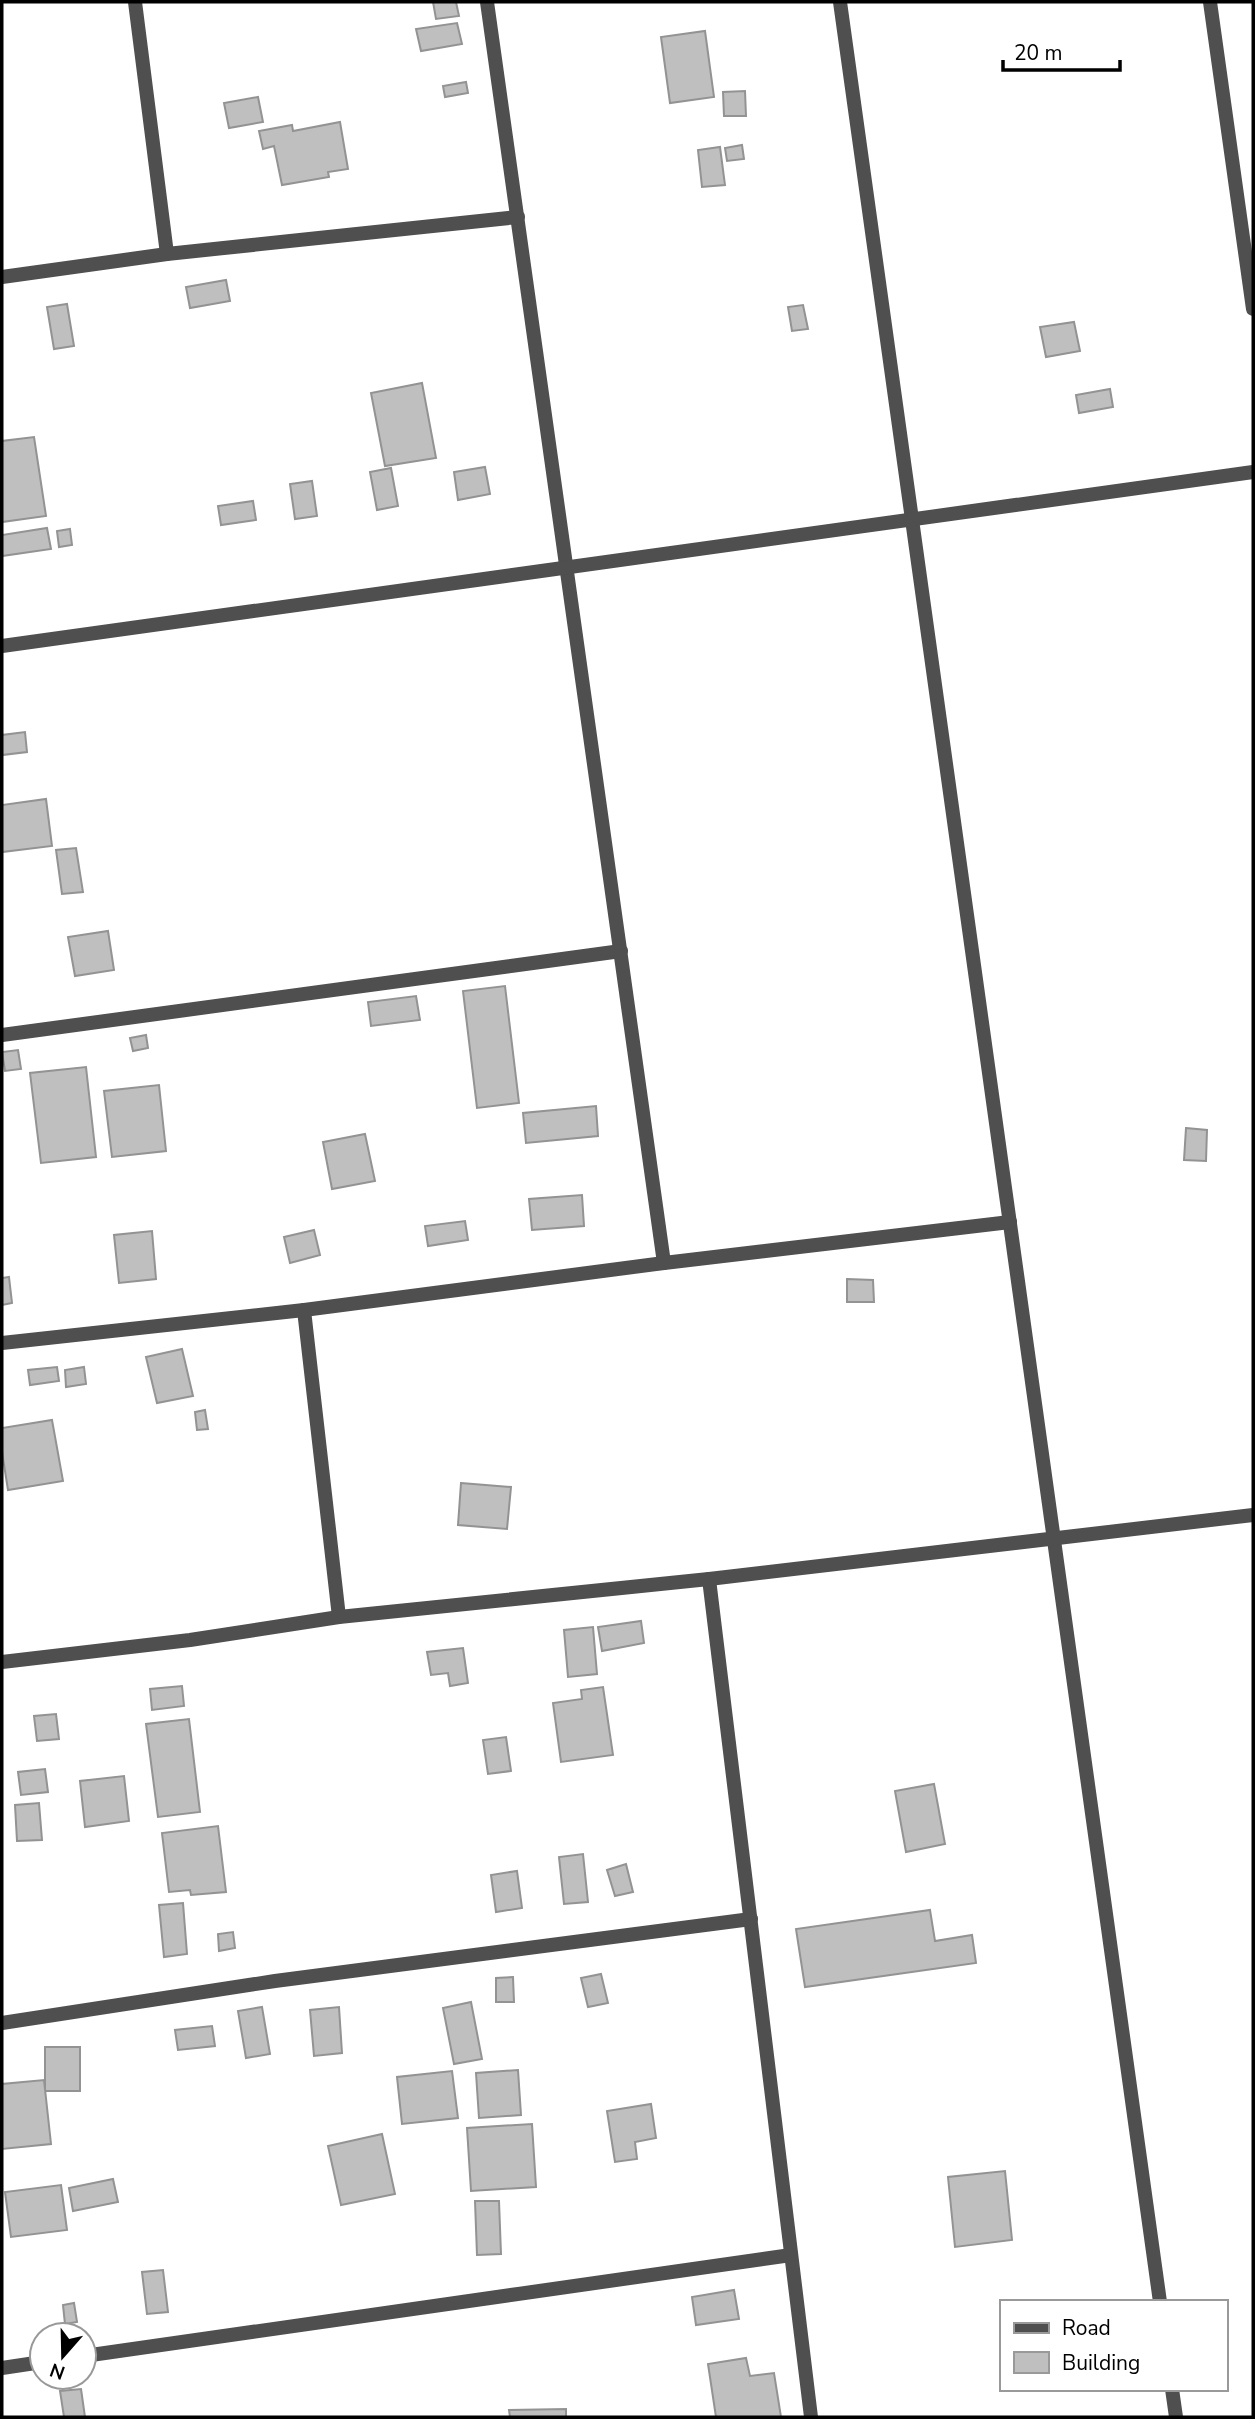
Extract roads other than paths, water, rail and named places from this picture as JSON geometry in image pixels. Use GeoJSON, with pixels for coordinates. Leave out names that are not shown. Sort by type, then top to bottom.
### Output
{"type":"FeatureCollection","features":[{"type":"Feature","properties":{"kind":"street"},"geometry":{"type":"LineString","coordinates":[[135,2],[167,254]]}},
{"type":"Feature","properties":{"kind":"street"},"geometry":{"type":"LineString","coordinates":[[487,2],[664,1263]]}},
{"type":"Feature","properties":{"kind":"street"},"geometry":{"type":"LineString","coordinates":[[840,2],[1160,2300]]}},
{"type":"Feature","properties":{"kind":"street"},"geometry":{"type":"LineString","coordinates":[[1210,2],[1253,309]]}},
{"type":"Feature","properties":{"kind":"street"},"geometry":{"type":"LineString","coordinates":[[2,277],[167,254],[518,217]]}},
{"type":"Feature","properties":{"kind":"street"},"geometry":{"type":"LineString","coordinates":[[2,646],[1253,472]]}},
{"type":"Feature","properties":{"kind":"street"},"geometry":{"type":"LineString","coordinates":[[2,1035],[621,951]]}},
{"type":"Feature","properties":{"kind":"street"},"geometry":{"type":"LineString","coordinates":[[2,1343],[303,1310],[1010,1222]]}},
{"type":"Feature","properties":{"kind":"street"},"geometry":{"type":"LineString","coordinates":[[303,1310],[339,1617]]}},
{"type":"Feature","properties":{"kind":"street"},"geometry":{"type":"LineString","coordinates":[[2,1662],[190,1640],[339,1617],[709,1579],[1253,1515]]}},
{"type":"Feature","properties":{"kind":"street"},"geometry":{"type":"LineString","coordinates":[[709,1579],[811,2417]]}},
{"type":"Feature","properties":{"kind":"street"},"geometry":{"type":"LineString","coordinates":[[2,2024],[275,1981],[751,1919]]}},
{"type":"Feature","properties":{"kind":"street"},"geometry":{"type":"LineString","coordinates":[[98,2354],[791,2255]]}},
{"type":"Feature","properties":{"kind":"street"},"geometry":{"type":"LineString","coordinates":[[2,2368],[28,2364]]}},
{"type":"Feature","properties":{"kind":"street"},"geometry":{"type":"LineString","coordinates":[[1172,2391],[1176,2417]]}}]}
